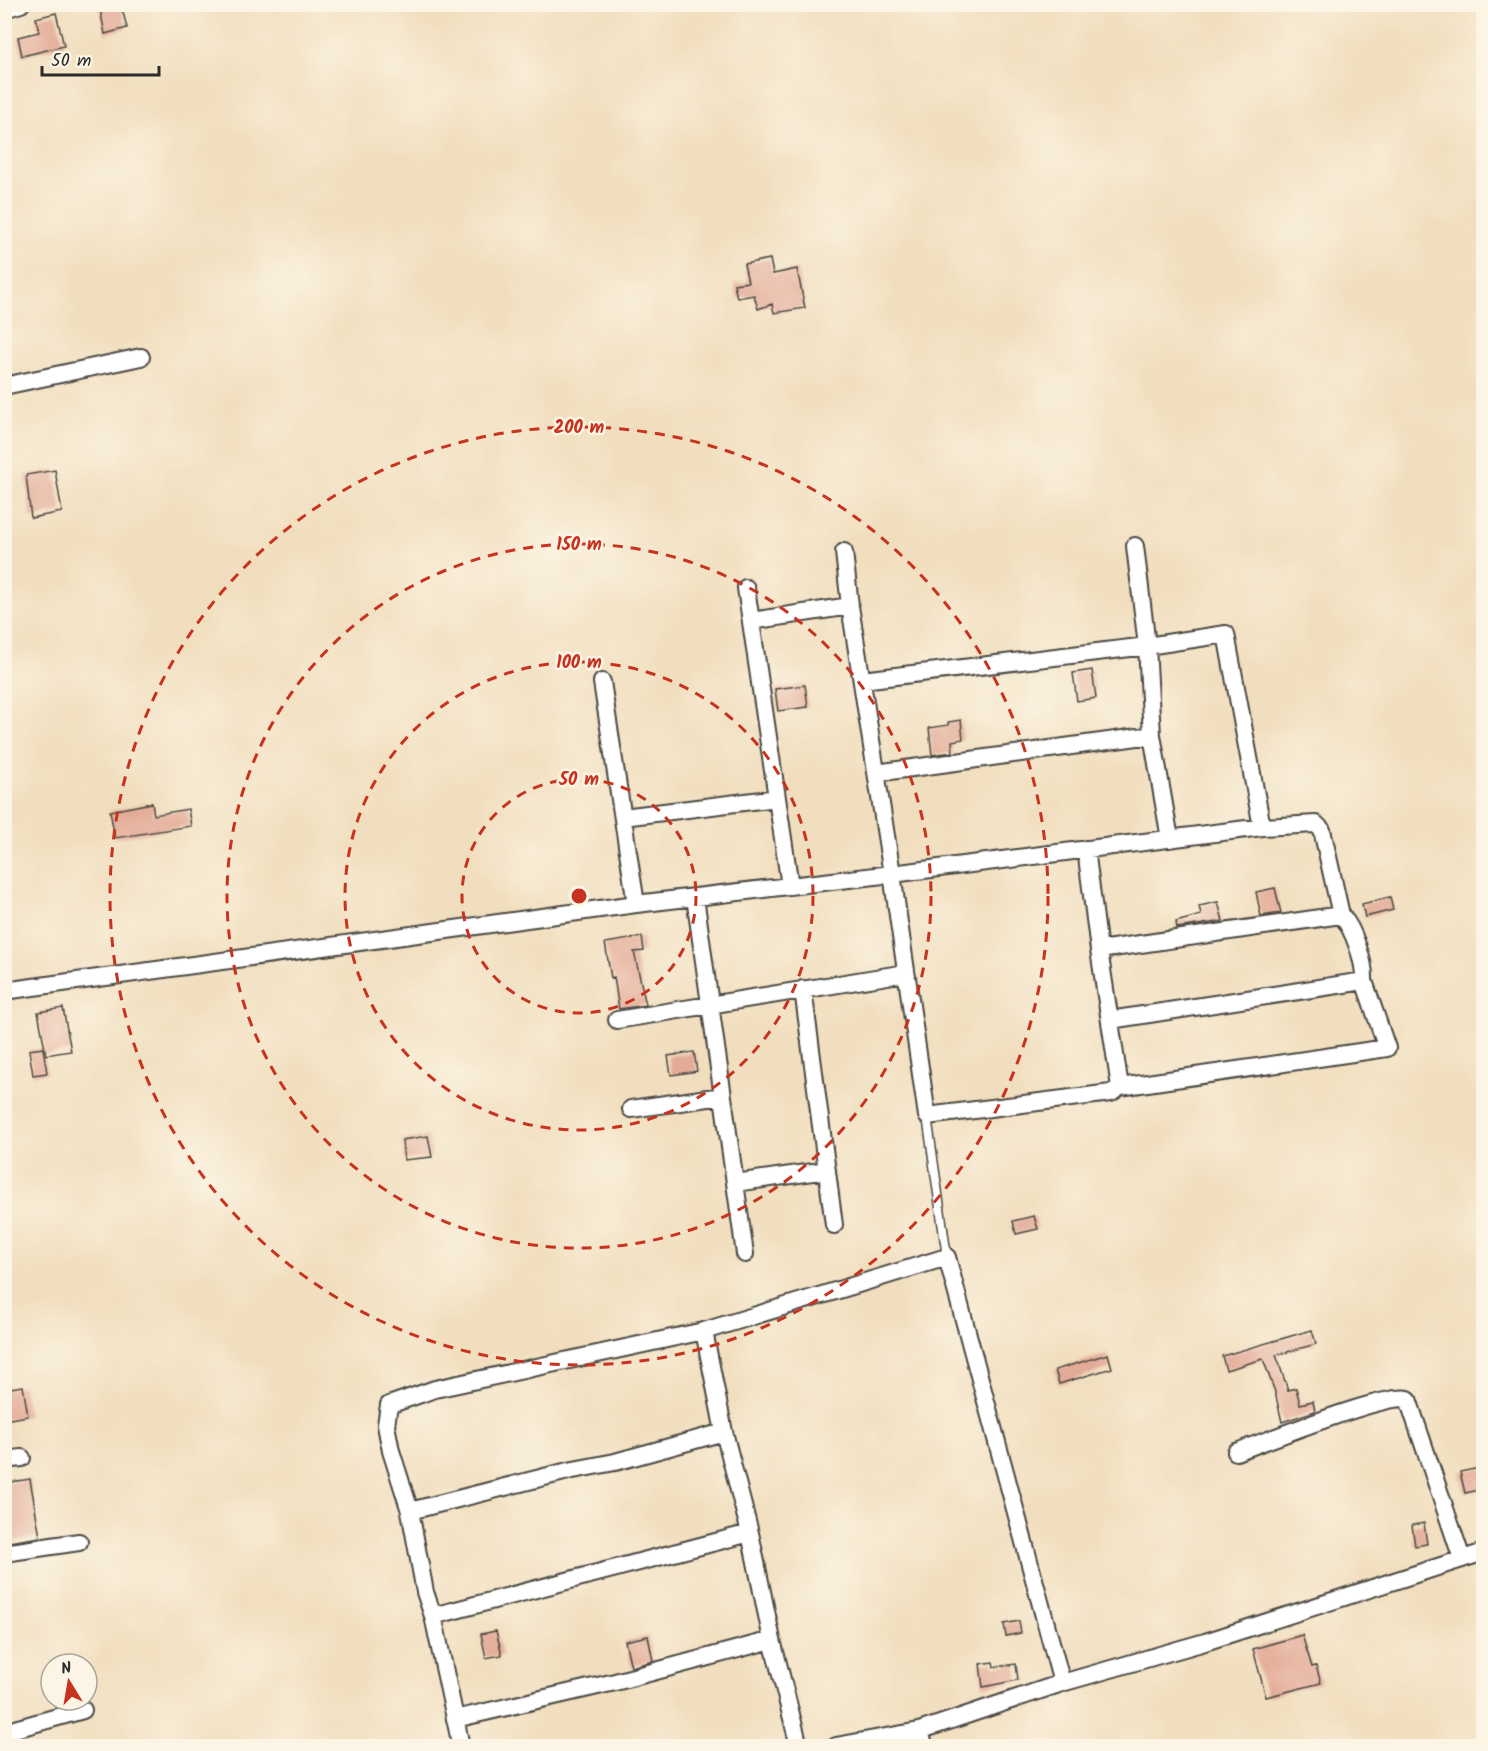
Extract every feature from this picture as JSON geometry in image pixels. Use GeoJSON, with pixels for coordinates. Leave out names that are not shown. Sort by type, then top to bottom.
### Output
{"type":"FeatureCollection","features":[{"type":"Feature","properties":{"kind":"street"},"geometry":{"type":"LineString","coordinates":[[4,9],[21,4]]}},
{"type":"Feature","properties":{"kind":"street"},"geometry":{"type":"LineString","coordinates":[[4,386],[141,357]]}},
{"type":"Feature","properties":{"kind":"street"},"geometry":{"type":"LineString","coordinates":[[1135,546],[1147,646],[1152,735],[1170,839]]}},
{"type":"Feature","properties":{"kind":"street"},"geometry":{"type":"LineString","coordinates":[[4,991],[636,904],[892,874],[1262,828],[1316,824],[1322,830],[1341,915],[1348,923],[1365,970],[1364,981],[1387,1048],[1120,1087],[1112,1093],[927,1116],[892,874],[850,606],[844,552]]}},
{"type":"Feature","properties":{"kind":"street"},"geometry":{"type":"LineString","coordinates":[[746,588],[790,886]]}},
{"type":"Feature","properties":{"kind":"street"},"geometry":{"type":"LineString","coordinates":[[751,621],[850,606]]}},
{"type":"Feature","properties":{"kind":"street"},"geometry":{"type":"LineString","coordinates":[[862,680],[1147,646],[1227,634],[1262,828]]}},
{"type":"Feature","properties":{"kind":"street"},"geometry":{"type":"LineString","coordinates":[[602,682],[636,904]]}},
{"type":"Feature","properties":{"kind":"street"},"geometry":{"type":"LineString","coordinates":[[876,773],[1152,735]]}},
{"type":"Feature","properties":{"kind":"street"},"geometry":{"type":"LineString","coordinates":[[622,817],[777,798]]}},
{"type":"Feature","properties":{"kind":"street"},"geometry":{"type":"LineString","coordinates":[[1086,849],[1120,1087]]}},
{"type":"Feature","properties":{"kind":"street"},"geometry":{"type":"LineString","coordinates":[[695,897],[744,1254]]}},
{"type":"Feature","properties":{"kind":"street"},"geometry":{"type":"LineString","coordinates":[[1099,950],[1341,915]]}},
{"type":"Feature","properties":{"kind":"street"},"geometry":{"type":"LineString","coordinates":[[617,1020],[906,973]]}},
{"type":"Feature","properties":{"kind":"street"},"geometry":{"type":"LineString","coordinates":[[1110,1020],[1364,981]]}},
{"type":"Feature","properties":{"kind":"street"},"geometry":{"type":"LineString","coordinates":[[803,989],[834,1225]]}},
{"type":"Feature","properties":{"kind":"street"},"geometry":{"type":"LineString","coordinates":[[631,1109],[722,1096]]}},
{"type":"Feature","properties":{"kind":"street"},"geometry":{"type":"LineString","coordinates":[[735,1183],[827,1170]]}},
{"type":"Feature","properties":{"kind":"street"},"geometry":{"type":"LineString","coordinates":[[461,1746],[433,1616],[424,1593],[410,1510],[391,1452],[386,1425],[389,1405],[435,1389],[704,1331],[947,1257],[1062,1683]]}},
{"type":"Feature","properties":{"kind":"street"},"geometry":{"type":"LineString","coordinates":[[704,1331],[724,1432],[750,1533],[772,1640],[799,1746]]}},
{"type":"Feature","properties":{"kind":"street"},"geometry":{"type":"LineString","coordinates":[[1236,1452],[1331,1417],[1396,1397],[1408,1399],[1462,1559]]}},
{"type":"Feature","properties":{"kind":"street"},"geometry":{"type":"LineString","coordinates":[[410,1510],[568,1471],[615,1462],[724,1432]]}},
{"type":"Feature","properties":{"kind":"street"},"geometry":{"type":"LineString","coordinates":[[4,1460],[22,1458]]}},
{"type":"Feature","properties":{"kind":"street"},"geometry":{"type":"LineString","coordinates":[[433,1616],[750,1533]]}},
{"type":"Feature","properties":{"kind":"street"},"geometry":{"type":"LineString","coordinates":[[4,1553],[79,1542]]}},
{"type":"Feature","properties":{"kind":"street"},"geometry":{"type":"LineString","coordinates":[[836,1746],[922,1739],[1062,1683],[1205,1642],[1484,1552]]}},
{"type":"Feature","properties":{"kind":"street"},"geometry":{"type":"LineString","coordinates":[[455,1719],[615,1682],[772,1640]]}},
{"type":"Feature","properties":{"kind":"street"},"geometry":{"type":"LineString","coordinates":[[4,1732],[76,1712]]}},
{"type":"Feature","properties":{"kind":"lane"},"geometry":{"type":"LineString","coordinates":[[927,1116],[947,1257]]}},
{"type":"Feature","properties":{"kind":"building"},"geometry":{"type":"Polygon","coordinates":[[[99,4],[121,4],[127,28],[105,34],[99,4]]]}},
{"type":"Feature","properties":{"kind":"building"},"geometry":{"type":"Polygon","coordinates":[[[56,13],[64,46],[22,56],[18,37],[39,32],[36,18],[56,13]]]}},
{"type":"Feature","properties":{"kind":"building"},"geometry":{"type":"Polygon","coordinates":[[[770,259],[773,274],[797,269],[805,308],[774,313],[772,304],[758,309],[754,295],[737,298],[734,284],[748,282],[744,264],[770,259]]]}},
{"type":"Feature","properties":{"kind":"building"},"geometry":{"type":"Polygon","coordinates":[[[55,470],[62,512],[31,518],[26,475],[55,470]]]}},
{"type":"Feature","properties":{"kind":"building"},"geometry":{"type":"Polygon","coordinates":[[[1092,670],[1096,698],[1077,701],[1073,673],[1092,670]]]}},
{"type":"Feature","properties":{"kind":"building"},"geometry":{"type":"Polygon","coordinates":[[[805,685],[808,707],[778,711],[775,689],[805,685]]]}},
{"type":"Feature","properties":{"kind":"building"},"geometry":{"type":"Polygon","coordinates":[[[961,720],[963,739],[952,741],[953,752],[932,755],[929,728],[949,725],[948,722],[961,720]]]}},
{"type":"Feature","properties":{"kind":"building"},"geometry":{"type":"Polygon","coordinates":[[[152,803],[154,815],[188,809],[191,826],[115,838],[110,811],[152,803]]]}},
{"type":"Feature","properties":{"kind":"building"},"geometry":{"type":"Polygon","coordinates":[[[1275,888],[1281,913],[1261,916],[1256,892],[1275,888]]]}},
{"type":"Feature","properties":{"kind":"building"},"geometry":{"type":"Polygon","coordinates":[[[1390,897],[1393,910],[1365,917],[1362,904],[1390,897]]]}},
{"type":"Feature","properties":{"kind":"building"},"geometry":{"type":"Polygon","coordinates":[[[1218,902],[1223,921],[1177,928],[1176,922],[1201,915],[1199,906],[1218,902]]]}},
{"type":"Feature","properties":{"kind":"building"},"geometry":{"type":"Polygon","coordinates":[[[642,937],[644,951],[634,952],[646,1005],[619,1009],[605,943],[642,937]]]}},
{"type":"Feature","properties":{"kind":"building"},"geometry":{"type":"Polygon","coordinates":[[[63,1008],[71,1051],[46,1055],[38,1012],[63,1008]]]}},
{"type":"Feature","properties":{"kind":"building"},"geometry":{"type":"Polygon","coordinates":[[[43,1048],[47,1073],[33,1075],[29,1050],[43,1048]]]}},
{"type":"Feature","properties":{"kind":"building"},"geometry":{"type":"Polygon","coordinates":[[[694,1052],[697,1071],[671,1075],[668,1056],[694,1052]]]}},
{"type":"Feature","properties":{"kind":"building"},"geometry":{"type":"Polygon","coordinates":[[[428,1136],[432,1157],[404,1160],[402,1140],[428,1136]]]}},
{"type":"Feature","properties":{"kind":"building"},"geometry":{"type":"Polygon","coordinates":[[[1034,1216],[1038,1229],[1016,1234],[1013,1221],[1034,1216]]]}},
{"type":"Feature","properties":{"kind":"building"},"geometry":{"type":"Polygon","coordinates":[[[1312,1330],[1316,1344],[1276,1355],[1288,1390],[1296,1388],[1300,1404],[1313,1401],[1315,1411],[1282,1422],[1275,1392],[1263,1359],[1226,1370],[1222,1356],[1312,1330]]]}},
{"type":"Feature","properties":{"kind":"building"},"geometry":{"type":"Polygon","coordinates":[[[1108,1354],[1112,1368],[1059,1384],[1055,1370],[1108,1354]]]}},
{"type":"Feature","properties":{"kind":"building"},"geometry":{"type":"Polygon","coordinates":[[[23,1386],[28,1416],[4,1420],[4,1389],[23,1386]]]}},
{"type":"Feature","properties":{"kind":"building"},"geometry":{"type":"Polygon","coordinates":[[[1484,1467],[1484,1489],[1465,1493],[1460,1472],[1484,1467]]]}},
{"type":"Feature","properties":{"kind":"building"},"geometry":{"type":"Polygon","coordinates":[[[30,1479],[40,1537],[9,1542],[4,1513],[4,1483],[30,1479]]]}},
{"type":"Feature","properties":{"kind":"building"},"geometry":{"type":"Polygon","coordinates":[[[1424,1523],[1427,1544],[1415,1546],[1412,1525],[1424,1523]]]}},
{"type":"Feature","properties":{"kind":"building"},"geometry":{"type":"Polygon","coordinates":[[[1019,1621],[1021,1633],[1006,1636],[1004,1624],[1019,1621]]]}},
{"type":"Feature","properties":{"kind":"building"},"geometry":{"type":"Polygon","coordinates":[[[496,1631],[502,1655],[486,1658],[481,1634],[496,1631]]]}},
{"type":"Feature","properties":{"kind":"building"},"geometry":{"type":"Polygon","coordinates":[[[1302,1635],[1312,1667],[1316,1666],[1321,1683],[1266,1697],[1253,1649],[1302,1635]]]}},
{"type":"Feature","properties":{"kind":"building"},"geometry":{"type":"Polygon","coordinates":[[[648,1636],[653,1661],[631,1667],[625,1641],[648,1636]]]}},
{"type":"Feature","properties":{"kind":"building"},"geometry":{"type":"Polygon","coordinates":[[[993,1662],[994,1667],[1016,1664],[1018,1680],[983,1687],[980,1664],[993,1662]]]}}]}
